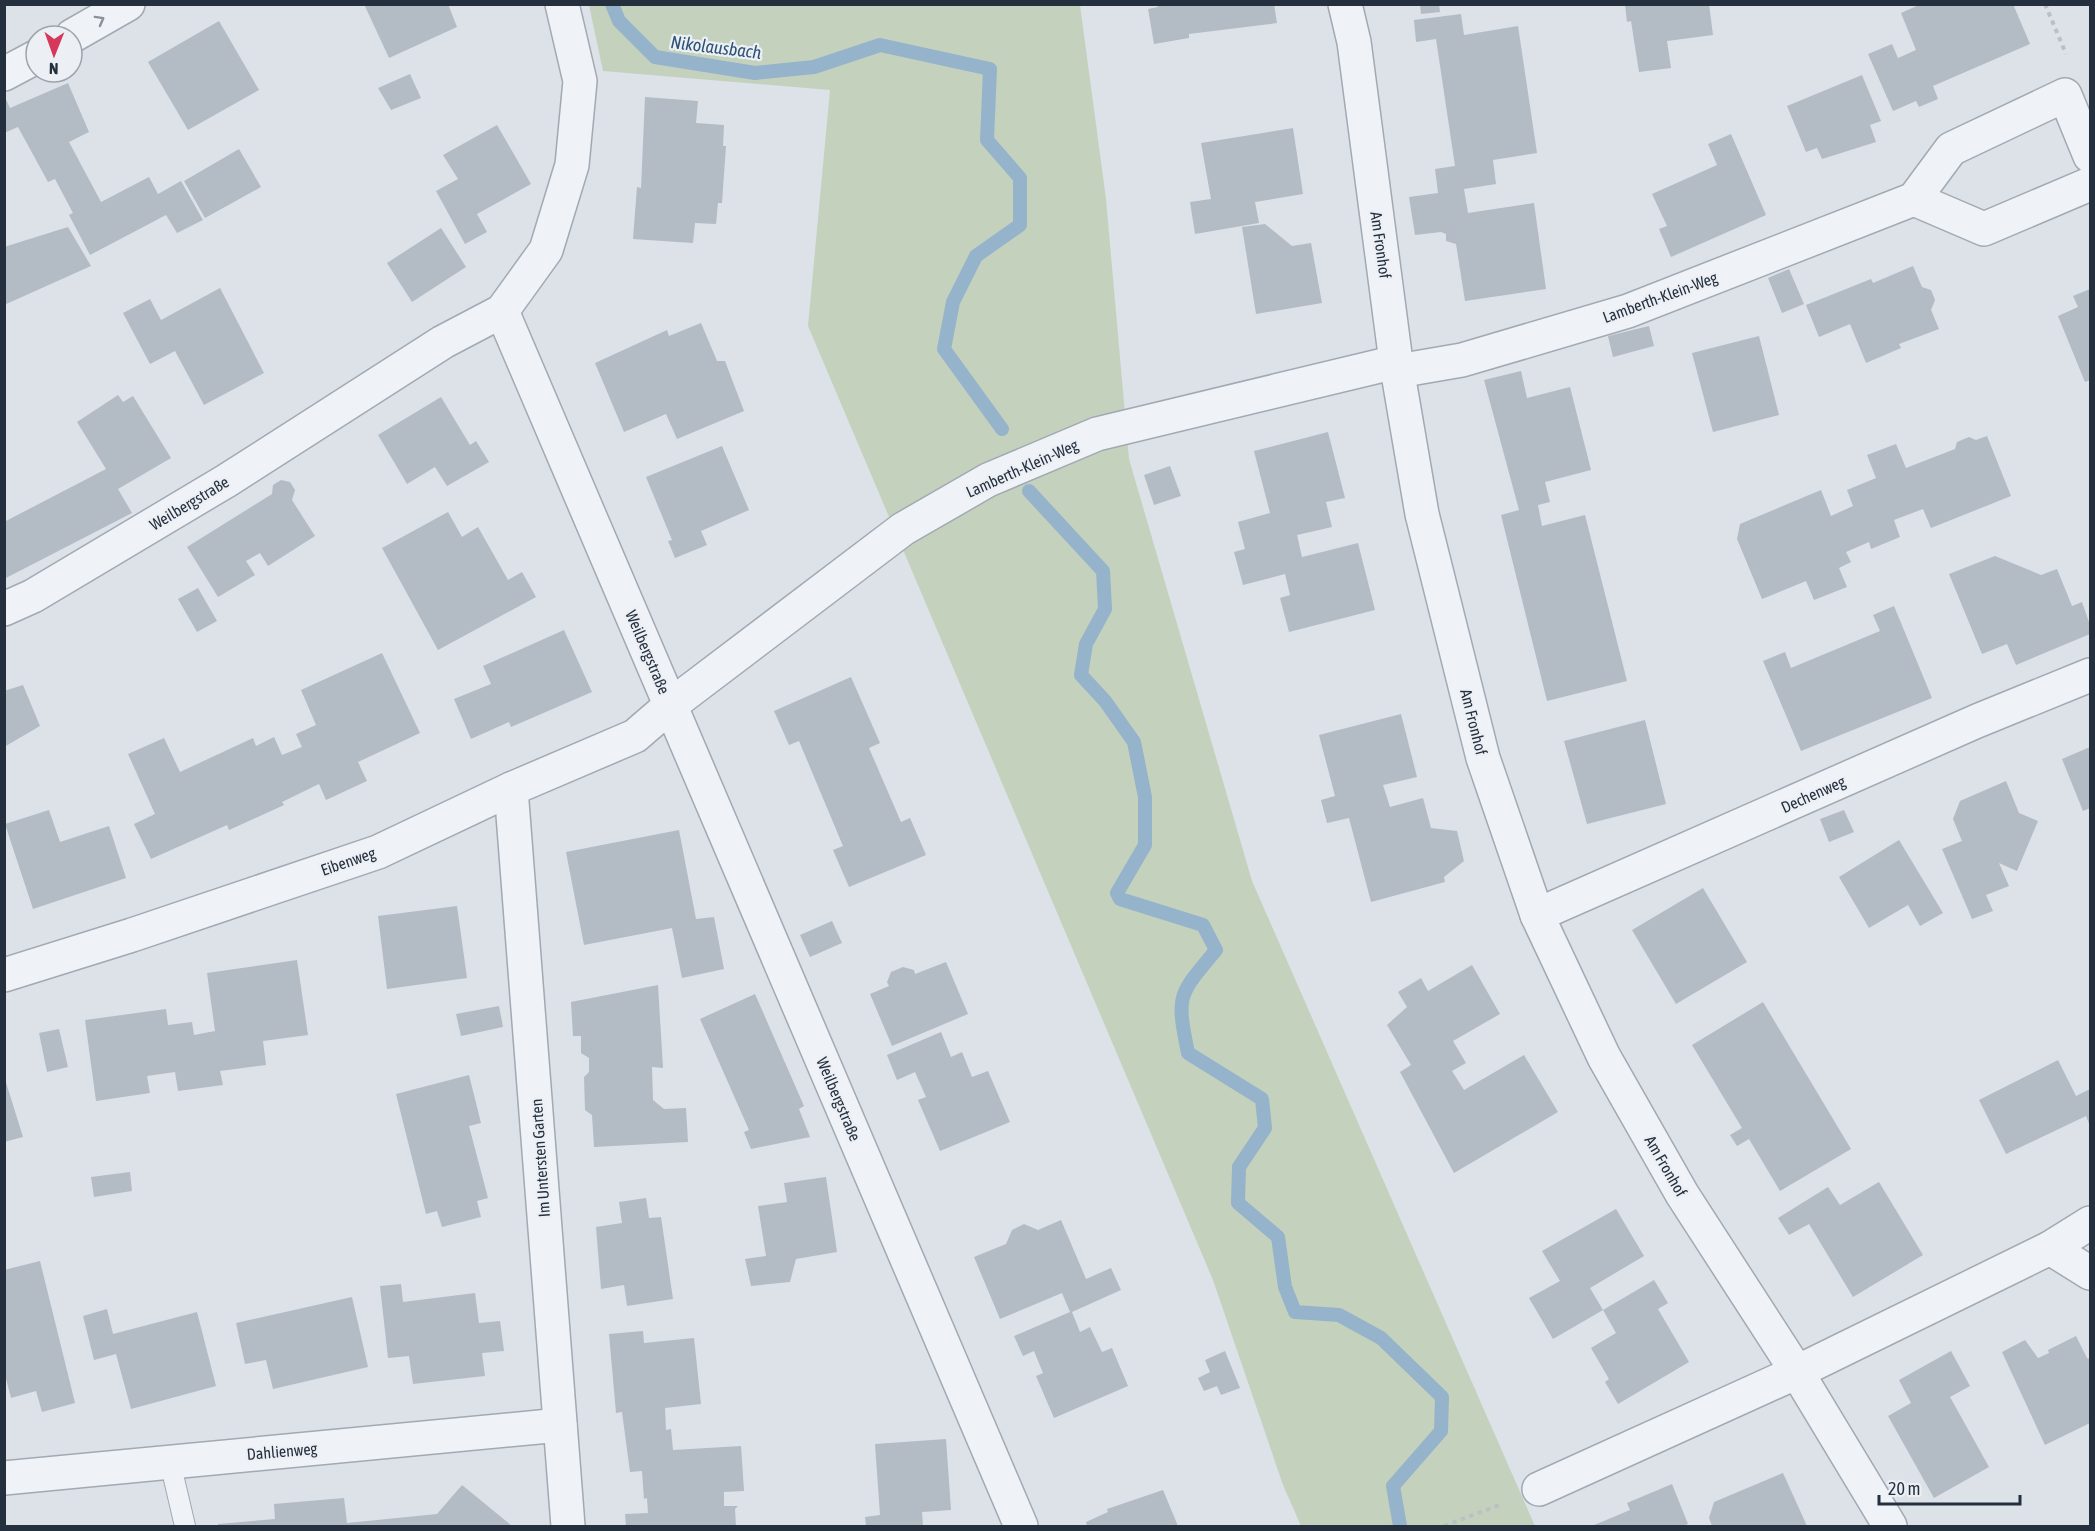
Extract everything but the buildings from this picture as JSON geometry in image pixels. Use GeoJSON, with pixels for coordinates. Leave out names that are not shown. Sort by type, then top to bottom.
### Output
{"type":"FeatureCollection","features":[{"type":"Feature","properties":{"kind":"street"},"geometry":{"type":"LineString","coordinates":[[84,29],[128,4]]}},
{"type":"Feature","properties":{"kind":"street"},"geometry":{"type":"LineString","coordinates":[[502,311],[546,250],[572,165],[580,81],[562,4]]}},
{"type":"Feature","properties":{"kind":"street","name":"Am Fronhof"},"geometry":{"type":"LineString","coordinates":[[1345,4],[1354,42],[1397,367],[1422,514],[1483,758],[1537,915],[1604,1057],[1682,1194],[1797,1372],[1890,1527]]}},
{"type":"Feature","properties":{"kind":"street"},"geometry":{"type":"LineString","coordinates":[[4,74],[24,63]]}},
{"type":"Feature","properties":{"kind":"street"},"geometry":{"type":"LineString","coordinates":[[2091,156],[2066,95],[1951,148],[1914,199],[1984,229],[2091,184]]}},
{"type":"Feature","properties":{"kind":"street","name":"Lamberth-Klein-Weg"},"geometry":{"type":"LineString","coordinates":[[671,705],[903,529],[988,480],[1096,434],[1397,367],[1462,360],[1628,310],[1914,199]]}},
{"type":"Feature","properties":{"kind":"street","name":"Weilbergstraße"},"geometry":{"type":"LineString","coordinates":[[4,609],[33,596],[226,481],[443,342],[502,311],[1021,1527]]}},
{"type":"Feature","properties":{"kind":"street","name":"Dechenweg"},"geometry":{"type":"LineString","coordinates":[[1537,915],[1977,721],[2091,675]]}},
{"type":"Feature","properties":{"kind":"street","name":"Eibenweg"},"geometry":{"type":"LineString","coordinates":[[4,975],[378,852],[511,789],[635,736],[671,705]]}},
{"type":"Feature","properties":{"kind":"street","name":"Im Untersten Garten"},"geometry":{"type":"LineString","coordinates":[[511,789],[568,1527]]}},
{"type":"Feature","properties":{"kind":"street"},"geometry":{"type":"LineString","coordinates":[[1539,1489],[1797,1372],[2050,1248],[2091,1223]]}},
{"type":"Feature","properties":{"kind":"street"},"geometry":{"type":"LineString","coordinates":[[2050,1248],[2091,1273]]}},
{"type":"Feature","properties":{"kind":"street","name":"Dahlienweg"},"geometry":{"type":"LineString","coordinates":[[4,1478],[560,1425]]}},
{"type":"Feature","properties":{"kind":"lane"},"geometry":{"type":"LineString","coordinates":[[170,1462],[186,1527]]}},
{"type":"Feature","properties":{"kind":"path"},"geometry":{"type":"LineString","coordinates":[[2045,4],[2068,58],[2066,95]]}},
{"type":"Feature","properties":{"kind":"path"},"geometry":{"type":"LineString","coordinates":[[1444,1527],[1539,1489]]}},
{"type":"Feature","properties":{"kind":"green space"},"geometry":{"type":"Polygon","coordinates":[[[589,5],[1080,5],[1106,199],[1129,459],[1252,881],[1535,1526],[1301,1526],[1283,1485],[1213,1280],[808,326],[830,90],[603,71],[589,5]]]}},
{"type":"Feature","properties":{"kind":"waterway","name":"Nikolausbach"},"geometry":{"type":"LineString","coordinates":[[612,4],[619,21],[655,57],[755,73],[814,67],[880,45],[990,69],[987,140],[1020,178],[1020,225],[976,256],[953,302],[944,349],[1002,429]]}},
{"type":"Feature","properties":{"kind":"waterway","name":"Nikolausbach"},"geometry":{"type":"LineString","coordinates":[[1029,491],[1103,571],[1105,609],[1086,644],[1081,675],[1105,701],[1134,742],[1145,797],[1145,845],[1117,893],[1120,899],[1203,925],[1216,950],[1194,977],[1183,997],[1182,1018],[1188,1053],[1262,1099],[1265,1128],[1239,1167],[1238,1203],[1278,1237],[1285,1287],[1295,1312],[1339,1315],[1381,1338],[1442,1397],[1441,1431],[1393,1486],[1400,1526]]}}]}
